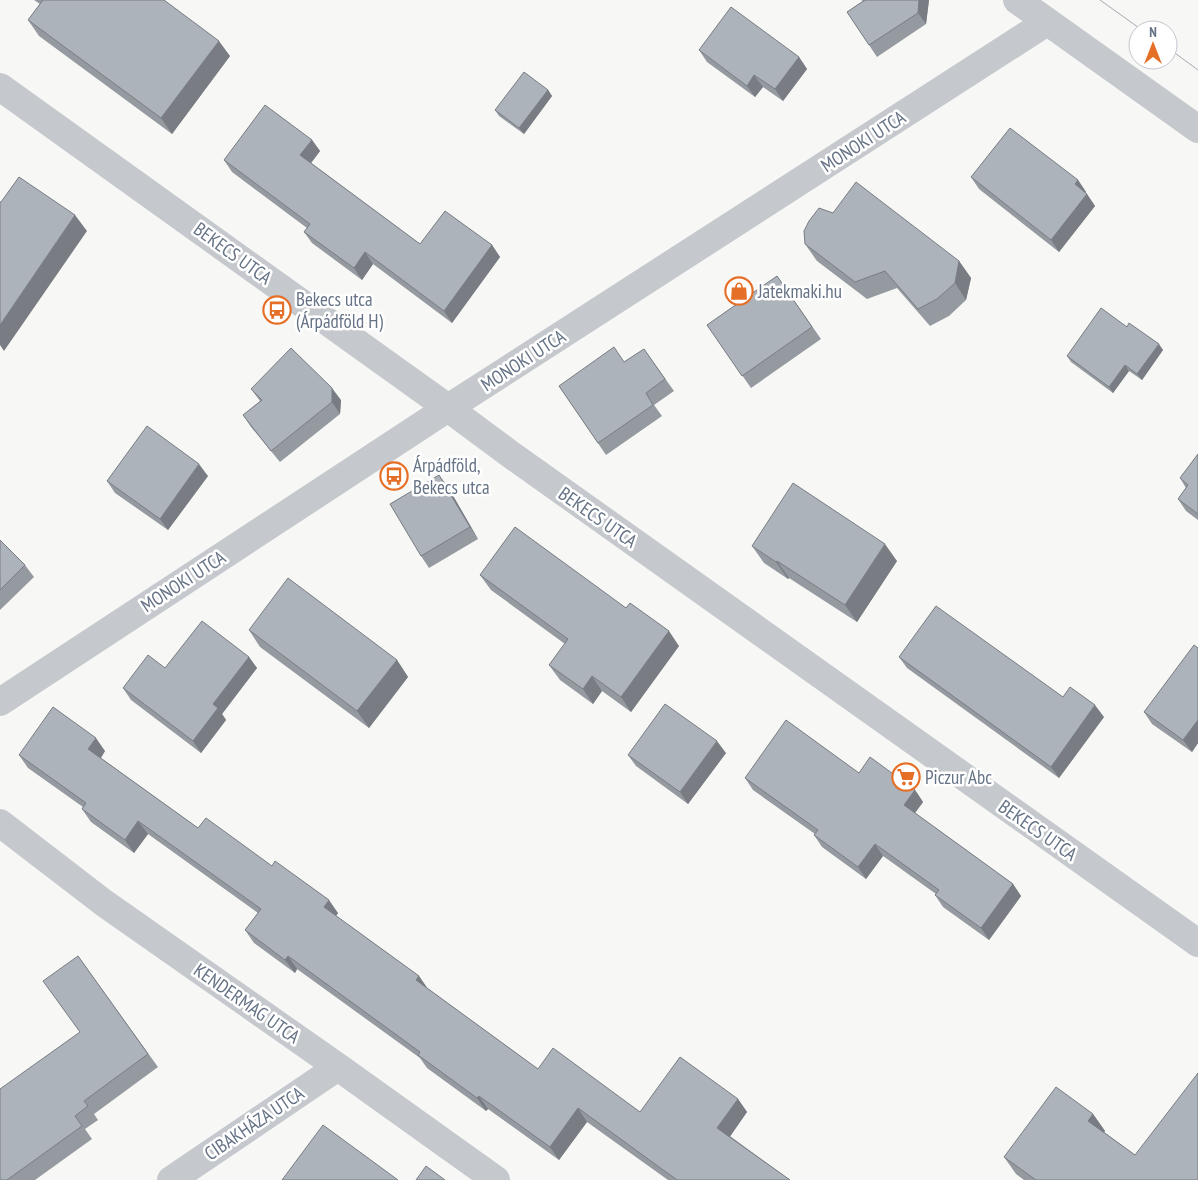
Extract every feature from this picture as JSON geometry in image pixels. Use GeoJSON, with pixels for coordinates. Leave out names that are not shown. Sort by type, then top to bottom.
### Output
{"type":"FeatureCollection","features":[{"type":"Feature","properties":{"kind":"street"},"geometry":{"type":"LineString","coordinates":[[1017,0],[1198,129]]}},
{"type":"Feature","properties":{"kind":"street","name":"MONOKI UTCA"},"geometry":{"type":"LineString","coordinates":[[0,702],[448,408],[1047,22]]}},
{"type":"Feature","properties":{"kind":"street","name":"BEKECS UTCA"},"geometry":{"type":"LineString","coordinates":[[0,87],[510,454],[1198,943]]}},
{"type":"Feature","properties":{"kind":"street","name":"KENDERMAG UTCA"},"geometry":{"type":"LineString","coordinates":[[0,823],[104,903],[496,1180]]}},
{"type":"Feature","properties":{"kind":"street","name":"CIBAKHÁZA UTCA"},"geometry":{"type":"LineString","coordinates":[[171,1180],[338,1067]]}},
{"type":"Feature","properties":{"kind":"building"},"geometry":{"type":"Polygon","coordinates":[[[43,0],[164,0],[219,41],[161,118],[28,20],[43,0]]]}},
{"type":"Feature","properties":{"kind":"building"},"geometry":{"type":"Polygon","coordinates":[[[865,0],[919,0],[918,13],[869,45],[847,12],[865,0]]]}},
{"type":"Feature","properties":{"kind":"building"},"geometry":{"type":"Polygon","coordinates":[[[731,7],[799,57],[775,89],[754,75],[747,86],[699,50],[731,7]]]}},
{"type":"Feature","properties":{"kind":"building"},"geometry":{"type":"Polygon","coordinates":[[[524,72],[548,90],[519,128],[495,110],[524,72]]]}},
{"type":"Feature","properties":{"kind":"building"},"geometry":{"type":"Polygon","coordinates":[[[265,105],[312,140],[300,155],[420,244],[445,211],[492,245],[444,311],[365,252],[354,268],[304,232],[310,224],[224,160],[265,105]]]}},
{"type":"Feature","properties":{"kind":"building"},"geometry":{"type":"Polygon","coordinates":[[[1010,128],[1078,180],[1075,184],[1087,194],[1051,240],[971,177],[1010,128]]]}},
{"type":"Feature","properties":{"kind":"building"},"geometry":{"type":"Polygon","coordinates":[[[19,177],[75,215],[0,325],[0,202],[19,177]]]}},
{"type":"Feature","properties":{"kind":"building"},"geometry":{"type":"Polygon","coordinates":[[[856,182],[959,261],[955,283],[937,299],[918,309],[885,271],[855,282],[805,244],[804,231],[819,208],[833,213],[856,182]]]}},
{"type":"Feature","properties":{"kind":"building"},"geometry":{"type":"Polygon","coordinates":[[[777,276],[812,327],[742,376],[707,325],[777,276]]]}},
{"type":"Feature","properties":{"kind":"building"},"geometry":{"type":"Polygon","coordinates":[[[1101,308],[1127,327],[1129,323],[1159,344],[1137,374],[1125,365],[1109,387],[1067,356],[1101,308]]]}},
{"type":"Feature","properties":{"kind":"building"},"geometry":{"type":"Polygon","coordinates":[[[614,347],[624,362],[644,349],[665,379],[646,393],[653,405],[598,443],[559,386],[614,347]]]}},
{"type":"Feature","properties":{"kind":"building"},"geometry":{"type":"Polygon","coordinates":[[[291,348],[332,388],[332,402],[271,451],[243,415],[262,400],[251,389],[291,348]]]}},
{"type":"Feature","properties":{"kind":"building"},"geometry":{"type":"Polygon","coordinates":[[[147,426],[199,464],[160,519],[107,481],[147,426]]]}},
{"type":"Feature","properties":{"kind":"building"},"geometry":{"type":"Polygon","coordinates":[[[1198,454],[1198,514],[1178,499],[1188,485],[1180,478],[1198,454]]]}},
{"type":"Feature","properties":{"kind":"building"},"geometry":{"type":"Polygon","coordinates":[[[439,475],[470,527],[421,556],[390,504],[439,475]]]}},
{"type":"Feature","properties":{"kind":"building"},"geometry":{"type":"Polygon","coordinates":[[[793,483],[885,544],[845,605],[752,546],[793,483]]]}},
{"type":"Feature","properties":{"kind":"building"},"geometry":{"type":"Polygon","coordinates":[[[515,527],[626,608],[630,603],[669,631],[621,697],[592,676],[583,689],[549,665],[568,639],[480,575],[515,527]]]}},
{"type":"Feature","properties":{"kind":"building"},"geometry":{"type":"Polygon","coordinates":[[[0,540],[25,565],[0,590],[0,540]]]}},
{"type":"Feature","properties":{"kind":"building"},"geometry":{"type":"Polygon","coordinates":[[[288,578],[397,660],[357,711],[249,630],[288,578]]]}},
{"type":"Feature","properties":{"kind":"building"},"geometry":{"type":"Polygon","coordinates":[[[936,606],[1063,697],[1070,687],[1095,705],[1051,767],[899,657],[936,606]]]}},
{"type":"Feature","properties":{"kind":"building"},"geometry":{"type":"Polygon","coordinates":[[[202,621],[249,657],[213,704],[218,708],[193,741],[123,688],[148,655],[165,668],[202,621]]]}},
{"type":"Feature","properties":{"kind":"building"},"geometry":{"type":"Polygon","coordinates":[[[1194,645],[1198,648],[1198,720],[1183,740],[1144,712],[1194,645]]]}},
{"type":"Feature","properties":{"kind":"building"},"geometry":{"type":"Polygon","coordinates":[[[665,704],[717,741],[680,792],[628,755],[665,704]]]}},
{"type":"Feature","properties":{"kind":"building"},"geometry":{"type":"Polygon","coordinates":[[[53,707],[96,738],[88,749],[198,828],[206,818],[272,866],[275,861],[329,900],[324,907],[419,976],[416,980],[538,1069],[553,1048],[640,1112],[680,1057],[738,1099],[717,1128],[790,1180],[677,1180],[578,1108],[550,1147],[479,1096],[477,1098],[418,1055],[420,1052],[288,956],[285,960],[245,930],[261,909],[138,821],[125,840],[82,809],[86,803],[19,755],[53,707]]]}},
{"type":"Feature","properties":{"kind":"building"},"geometry":{"type":"Polygon","coordinates":[[[786,720],[859,773],[870,757],[915,790],[904,805],[1013,884],[981,928],[935,895],[939,890],[875,844],[858,867],[814,835],[818,830],[745,778],[786,720]]]}},
{"type":"Feature","properties":{"kind":"building"},"geometry":{"type":"Polygon","coordinates":[[[78,956],[148,1054],[84,1101],[88,1106],[75,1116],[82,1126],[7,1180],[0,1180],[0,1089],[80,1032],[43,981],[78,956]]]}},
{"type":"Feature","properties":{"kind":"building"},"geometry":{"type":"Polygon","coordinates":[[[1198,1073],[1198,1180],[1036,1180],[1004,1157],[1056,1087],[1093,1114],[1088,1121],[1135,1155],[1198,1073]]]}},
{"type":"Feature","properties":{"kind":"building"},"geometry":{"type":"Polygon","coordinates":[[[323,1125],[398,1180],[282,1180],[323,1125]]]}},
{"type":"Feature","properties":{"kind":"building"},"geometry":{"type":"Polygon","coordinates":[[[426,1166],[445,1180],[416,1180],[426,1166]]]}},
{"type":"Feature","properties":{"kind":"tram line"},"geometry":{"type":"LineString","coordinates":[[1100,0],[1128,20]]}},
{"type":"Feature","properties":{"kind":"tram line"},"geometry":{"type":"LineString","coordinates":[[1178,55],[1198,70]]}},
{"type":"Feature","properties":{"kind":"place","name":"Jatekmaki.hu"},"geometry":{"type":"Point","coordinates":[739,291]}},
{"type":"Feature","properties":{"kind":"place","name":"Bekecs utca (Árpádföld H)"},"geometry":{"type":"Point","coordinates":[277,310]}},
{"type":"Feature","properties":{"kind":"place","name":"Árpádföld, Bekecs utca"},"geometry":{"type":"Point","coordinates":[394,476]}},
{"type":"Feature","properties":{"kind":"place","name":"Piczur Abc"},"geometry":{"type":"Point","coordinates":[906,777]}}]}
